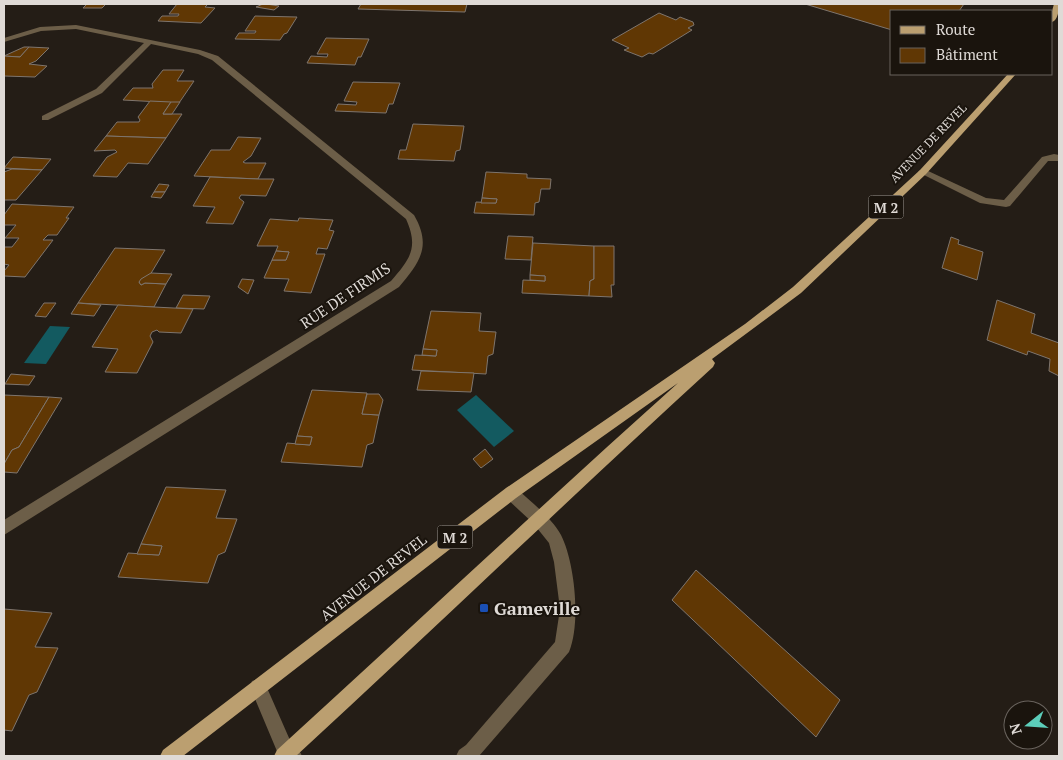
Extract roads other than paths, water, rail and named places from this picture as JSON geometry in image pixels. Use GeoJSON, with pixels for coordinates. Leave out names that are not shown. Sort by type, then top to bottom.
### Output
{"type":"FeatureCollection","features":[{"type":"Feature","properties":{"kind":"main road"},"geometry":{"type":"LineString","coordinates":[[1053,17],[1058,4]]}},
{"type":"Feature","properties":{"kind":"main road","name":"AVENUE DE REVEL"},"geometry":{"type":"LineString","coordinates":[[169,756],[511,494],[749,327],[797,290],[923,172],[1011,75]]}},
{"type":"Feature","properties":{"kind":"main road","name":"AVENUE DE REVEL"},"geometry":{"type":"LineString","coordinates":[[288,755],[538,518],[749,327]]}},
{"type":"Feature","properties":{"kind":"street","name":"RUE DE FIRMIS"},"geometry":{"type":"LineString","coordinates":[[4,40],[40,28],[76,27],[200,52],[215,58],[410,217],[418,232],[419,249],[411,266],[395,284],[4,528]]}},
{"type":"Feature","properties":{"kind":"street"},"geometry":{"type":"LineString","coordinates":[[45,118],[100,91],[149,42]]}},
{"type":"Feature","properties":{"kind":"street"},"geometry":{"type":"LineString","coordinates":[[923,172],[984,201],[1006,204],[1045,159],[1059,158]]}},
{"type":"Feature","properties":{"kind":"street"},"geometry":{"type":"LineString","coordinates":[[465,756],[472,751],[563,646],[568,609],[562,562],[555,539],[538,518],[511,494]]}},
{"type":"Feature","properties":{"kind":"street"},"geometry":{"type":"LineString","coordinates":[[258,687],[288,755]]}},
{"type":"Feature","properties":{"kind":"water"},"geometry":{"type":"Polygon","coordinates":[[[50,326],[70,327],[46,364],[24,363],[50,326]]]}},
{"type":"Feature","properties":{"kind":"water"},"geometry":{"type":"Polygon","coordinates":[[[476,395],[514,431],[494,447],[457,410],[476,395]]]}},
{"type":"Feature","properties":{"kind":"place","name":"Gameville"},"geometry":{"type":"Point","coordinates":[484,608]}}]}
